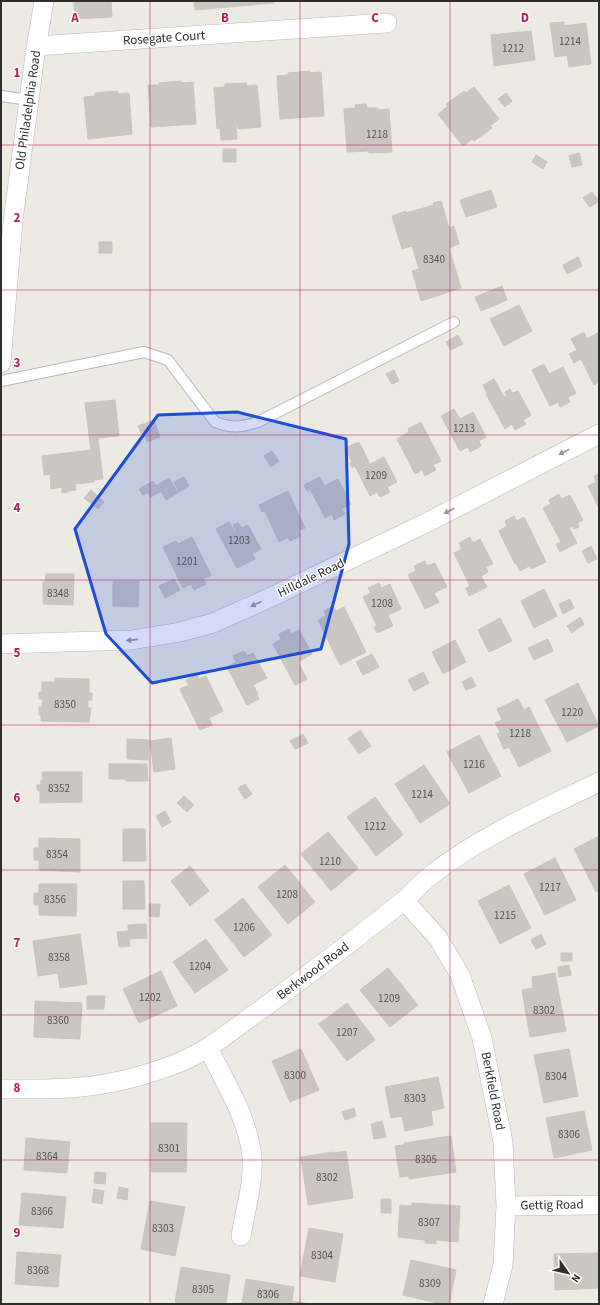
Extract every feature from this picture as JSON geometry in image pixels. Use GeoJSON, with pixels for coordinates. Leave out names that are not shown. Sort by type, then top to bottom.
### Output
{"type":"FeatureCollection","features":[{"type":"Feature","properties":{"kind":"street","name":"Old Philadelphia Road"},"geometry":{"type":"LineString","coordinates":[[1,363],[12,220],[36,46],[44,1]]}},
{"type":"Feature","properties":{"kind":"street","name":"Rosegate Court"},"geometry":{"type":"LineString","coordinates":[[36,46],[387,23]]}},
{"type":"Feature","properties":{"kind":"street","name":"Hilldale Road"},"geometry":{"type":"LineString","coordinates":[[1,644],[132,640],[180,632],[213,623],[267,599],[426,523],[599,434]]}},
{"type":"Feature","properties":{"kind":"street","name":"Berkwood Road"},"geometry":{"type":"LineString","coordinates":[[1,1089],[80,1087],[112,1082],[153,1072],[180,1062],[208,1048],[343,948],[404,900],[431,876],[464,852],[506,828],[599,782]]}},
{"type":"Feature","properties":{"kind":"street","name":"Berkfield Road"},"geometry":{"type":"LineString","coordinates":[[404,900],[438,938],[460,975],[482,1038],[503,1142],[506,1206],[503,1265],[493,1304]]}},
{"type":"Feature","properties":{"kind":"street"},"geometry":{"type":"LineString","coordinates":[[208,1048],[248,1131],[252,1165],[241,1236]]}},
{"type":"Feature","properties":{"kind":"street","name":"Gettig Road"},"geometry":{"type":"LineString","coordinates":[[506,1206],[599,1204]]}},
{"type":"Feature","properties":{"kind":"lane"},"geometry":{"type":"LineString","coordinates":[[1,96],[29,100]]}},
{"type":"Feature","properties":{"kind":"lane"},"geometry":{"type":"LineString","coordinates":[[1,381],[144,352],[168,360],[215,422],[226,426],[241,427],[258,422],[454,322]]}},
{"type":"Feature","properties":{"kind":"highlighted area"},"geometry":{"type":"Polygon","coordinates":[[[237,412],[346,439],[349,544],[321,649],[152,683],[106,634],[75,529],[158,415],[237,412]]]}},
{"type":"Feature","properties":{"kind":"building"},"geometry":{"type":"Polygon","coordinates":[[[74,1],[111,1],[112,17],[75,19],[74,1]]]}},
{"type":"Feature","properties":{"kind":"building"},"geometry":{"type":"Polygon","coordinates":[[[274,1],[274,3],[195,10],[194,2],[274,1]]]}},
{"type":"Feature","properties":{"kind":"building"},"geometry":{"type":"Polygon","coordinates":[[[564,22],[564,26],[586,23],[591,64],[569,67],[567,55],[555,57],[550,23],[564,22]]]}},
{"type":"Feature","properties":{"kind":"building"},"geometry":{"type":"Polygon","coordinates":[[[531,31],[535,60],[494,66],[491,35],[531,31]]]}},
{"type":"Feature","properties":{"kind":"building"},"geometry":{"type":"Polygon","coordinates":[[[310,71],[310,73],[321,72],[324,116],[280,119],[277,76],[288,75],[288,73],[310,71]]]}},
{"type":"Feature","properties":{"kind":"building"},"geometry":{"type":"Polygon","coordinates":[[[181,81],[181,83],[193,82],[196,124],[151,127],[148,85],[159,85],[159,83],[181,81]]]}},
{"type":"Feature","properties":{"kind":"building"},"geometry":{"type":"Polygon","coordinates":[[[246,83],[247,86],[257,85],[261,127],[238,129],[238,126],[236,126],[237,139],[221,140],[220,128],[217,129],[214,88],[225,87],[225,84],[246,83]]]}},
{"type":"Feature","properties":{"kind":"building"},"geometry":{"type":"Polygon","coordinates":[[[474,87],[499,119],[490,126],[492,128],[474,141],[472,139],[463,146],[438,114],[448,106],[446,104],[464,91],[466,93],[474,87]]]}},
{"type":"Feature","properties":{"kind":"building"},"geometry":{"type":"Polygon","coordinates":[[[117,91],[118,94],[129,93],[132,134],[88,139],[84,97],[95,96],[95,93],[117,91]]]}},
{"type":"Feature","properties":{"kind":"building"},"geometry":{"type":"Polygon","coordinates":[[[506,93],[512,101],[505,107],[498,99],[506,93]]]}},
{"type":"Feature","properties":{"kind":"building"},"geometry":{"type":"Polygon","coordinates":[[[366,104],[367,108],[378,108],[378,110],[389,109],[392,152],[347,152],[344,109],[356,108],[355,105],[366,104]]]}},
{"type":"Feature","properties":{"kind":"building"},"geometry":{"type":"Polygon","coordinates":[[[223,149],[236,149],[236,162],[223,162],[223,149]]]}},
{"type":"Feature","properties":{"kind":"building"},"geometry":{"type":"Polygon","coordinates":[[[579,153],[582,165],[572,167],[569,156],[579,153]]]}},
{"type":"Feature","properties":{"kind":"building"},"geometry":{"type":"Polygon","coordinates":[[[536,155],[547,162],[543,169],[532,162],[536,155]]]}},
{"type":"Feature","properties":{"kind":"building"},"geometry":{"type":"Polygon","coordinates":[[[491,190],[497,207],[466,217],[460,200],[491,190]]]}},
{"type":"Feature","properties":{"kind":"building"},"geometry":{"type":"Polygon","coordinates":[[[592,192],[599,201],[590,207],[583,198],[592,192]]]}},
{"type":"Feature","properties":{"kind":"building"},"geometry":{"type":"Polygon","coordinates":[[[441,201],[449,228],[454,226],[459,244],[449,248],[461,288],[421,301],[412,271],[419,269],[412,246],[402,249],[392,216],[406,211],[406,213],[434,205],[433,203],[441,201]]]}},
{"type":"Feature","properties":{"kind":"building"},"geometry":{"type":"Polygon","coordinates":[[[99,242],[112,242],[112,253],[99,253],[99,242]]]}},
{"type":"Feature","properties":{"kind":"building"},"geometry":{"type":"Polygon","coordinates":[[[578,257],[582,266],[567,274],[563,265],[578,257]]]}},
{"type":"Feature","properties":{"kind":"building"},"geometry":{"type":"Polygon","coordinates":[[[502,286],[507,300],[481,311],[475,297],[502,286]]]}},
{"type":"Feature","properties":{"kind":"building"},"geometry":{"type":"Polygon","coordinates":[[[519,305],[532,331],[504,346],[490,319],[519,305]]]}},
{"type":"Feature","properties":{"kind":"building"},"geometry":{"type":"Polygon","coordinates":[[[584,332],[587,339],[599,332],[599,382],[594,385],[581,359],[574,363],[569,354],[577,350],[571,339],[584,332]]]}},
{"type":"Feature","properties":{"kind":"building"},"geometry":{"type":"Polygon","coordinates":[[[458,335],[463,344],[451,350],[446,342],[458,335]]]}},
{"type":"Feature","properties":{"kind":"building"},"geometry":{"type":"Polygon","coordinates":[[[544,364],[549,374],[563,367],[576,393],[568,397],[570,402],[560,407],[558,402],[550,406],[532,370],[544,364]]]}},
{"type":"Feature","properties":{"kind":"building"},"geometry":{"type":"Polygon","coordinates":[[[394,370],[399,381],[392,384],[386,374],[394,370]]]}},
{"type":"Feature","properties":{"kind":"building"},"geometry":{"type":"Polygon","coordinates":[[[494,379],[504,397],[507,395],[505,392],[510,389],[512,393],[518,391],[531,415],[523,420],[526,424],[515,430],[512,424],[505,429],[486,394],[487,393],[483,385],[494,379]]]}},
{"type":"Feature","properties":{"kind":"building"},"geometry":{"type":"Polygon","coordinates":[[[115,400],[119,436],[98,438],[103,479],[94,480],[94,482],[75,484],[76,490],[68,492],[62,493],[62,487],[51,489],[50,474],[44,475],[42,456],[91,450],[85,403],[115,400]]]}},
{"type":"Feature","properties":{"kind":"building"},"geometry":{"type":"Polygon","coordinates":[[[454,409],[460,419],[473,412],[486,437],[479,441],[481,446],[470,452],[468,447],[460,451],[441,416],[454,409]]]}},
{"type":"Feature","properties":{"kind":"building"},"geometry":{"type":"Polygon","coordinates":[[[154,420],[160,437],[147,442],[144,434],[142,435],[138,426],[154,420]]]}},
{"type":"Feature","properties":{"kind":"building"},"geometry":{"type":"Polygon","coordinates":[[[421,422],[441,461],[433,465],[436,470],[425,476],[422,470],[415,474],[397,439],[409,432],[408,429],[421,422]]]}},
{"type":"Feature","properties":{"kind":"building"},"geometry":{"type":"Polygon","coordinates":[[[359,442],[370,464],[384,457],[397,482],[387,487],[390,492],[380,497],[377,492],[370,496],[355,466],[352,468],[350,463],[352,462],[345,448],[359,442]]]}},
{"type":"Feature","properties":{"kind":"building"},"geometry":{"type":"Polygon","coordinates":[[[272,451],[279,461],[271,467],[264,456],[272,451]]]}},
{"type":"Feature","properties":{"kind":"building"},"geometry":{"type":"Polygon","coordinates":[[[599,474],[599,508],[588,486],[596,482],[594,476],[599,474]]]}},
{"type":"Feature","properties":{"kind":"building"},"geometry":{"type":"Polygon","coordinates":[[[184,477],[189,486],[179,492],[174,482],[184,477]]]}},
{"type":"Feature","properties":{"kind":"building"},"geometry":{"type":"Polygon","coordinates":[[[320,477],[324,486],[338,479],[351,504],[342,509],[345,514],[334,520],[332,514],[325,518],[310,489],[307,491],[304,485],[320,477]]]}},
{"type":"Feature","properties":{"kind":"building"},"geometry":{"type":"Polygon","coordinates":[[[169,478],[178,493],[166,500],[161,491],[151,497],[148,492],[143,495],[139,489],[153,481],[156,486],[169,478]]]}},
{"type":"Feature","properties":{"kind":"building"},"geometry":{"type":"Polygon","coordinates":[[[91,490],[104,502],[98,509],[84,498],[91,490]]]}},
{"type":"Feature","properties":{"kind":"building"},"geometry":{"type":"Polygon","coordinates":[[[288,491],[305,528],[298,531],[301,536],[290,541],[288,537],[279,542],[265,511],[262,512],[259,505],[288,491]]]}},
{"type":"Feature","properties":{"kind":"building"},"geometry":{"type":"Polygon","coordinates":[[[559,494],[561,499],[570,495],[583,520],[577,523],[579,527],[574,529],[572,526],[569,528],[577,543],[560,552],[556,544],[561,542],[543,508],[551,504],[549,500],[559,494]]]}},
{"type":"Feature","properties":{"kind":"building"},"geometry":{"type":"Polygon","coordinates":[[[514,516],[517,521],[524,517],[546,562],[531,569],[529,566],[520,571],[516,563],[515,564],[499,531],[507,526],[505,521],[514,516]]]}},
{"type":"Feature","properties":{"kind":"building"},"geometry":{"type":"Polygon","coordinates":[[[229,522],[235,532],[236,531],[233,525],[238,523],[242,528],[248,525],[261,549],[252,554],[255,559],[237,568],[216,529],[229,522]]]}},
{"type":"Feature","properties":{"kind":"building"},"geometry":{"type":"Polygon","coordinates":[[[192,537],[211,575],[203,579],[206,584],[194,590],[191,584],[183,588],[163,547],[176,541],[178,544],[192,537]]]}},
{"type":"Feature","properties":{"kind":"building"},"geometry":{"type":"Polygon","coordinates":[[[470,537],[473,543],[480,539],[493,564],[486,567],[488,572],[481,576],[487,587],[469,596],[466,588],[470,586],[454,553],[462,549],[459,543],[470,537]]]}},
{"type":"Feature","properties":{"kind":"building"},"geometry":{"type":"Polygon","coordinates":[[[591,546],[597,559],[588,563],[582,551],[591,546]]]}},
{"type":"Feature","properties":{"kind":"building"},"geometry":{"type":"Polygon","coordinates":[[[425,561],[427,566],[435,563],[447,587],[434,593],[439,602],[425,609],[408,575],[416,571],[414,566],[425,561]]]}},
{"type":"Feature","properties":{"kind":"building"},"geometry":{"type":"Polygon","coordinates":[[[46,574],[74,574],[73,605],[43,604],[43,582],[45,582],[46,574]]]}},
{"type":"Feature","properties":{"kind":"building"},"geometry":{"type":"Polygon","coordinates":[[[174,579],[180,590],[165,598],[159,586],[174,579]]]}},
{"type":"Feature","properties":{"kind":"building"},"geometry":{"type":"Polygon","coordinates":[[[113,581],[139,581],[138,607],[113,606],[113,581]]]}},
{"type":"Feature","properties":{"kind":"building"},"geometry":{"type":"Polygon","coordinates":[[[379,583],[381,588],[390,584],[401,609],[388,615],[393,626],[377,633],[374,627],[377,626],[363,597],[371,593],[368,588],[379,583]]]}},
{"type":"Feature","properties":{"kind":"building"},"geometry":{"type":"Polygon","coordinates":[[[544,589],[557,616],[534,628],[521,601],[544,589]]]}},
{"type":"Feature","properties":{"kind":"building"},"geometry":{"type":"Polygon","coordinates":[[[570,599],[574,608],[563,614],[559,604],[570,599]]]}},
{"type":"Feature","properties":{"kind":"building"},"geometry":{"type":"Polygon","coordinates":[[[333,606],[336,611],[344,607],[366,652],[340,665],[318,620],[326,616],[324,611],[333,606]]]}},
{"type":"Feature","properties":{"kind":"building"},"geometry":{"type":"Polygon","coordinates":[[[580,617],[584,624],[572,633],[567,626],[580,617]]]}},
{"type":"Feature","properties":{"kind":"building"},"geometry":{"type":"Polygon","coordinates":[[[500,618],[512,641],[489,652],[478,630],[500,618]]]}},
{"type":"Feature","properties":{"kind":"building"},"geometry":{"type":"Polygon","coordinates":[[[289,629],[291,634],[299,630],[312,654],[298,662],[307,679],[295,685],[273,644],[281,639],[279,634],[289,629]]]}},
{"type":"Feature","properties":{"kind":"building"},"geometry":{"type":"Polygon","coordinates":[[[548,639],[553,651],[534,660],[528,648],[548,639]]]}},
{"type":"Feature","properties":{"kind":"building"},"geometry":{"type":"Polygon","coordinates":[[[455,640],[466,662],[443,674],[432,652],[455,640]]]}},
{"type":"Feature","properties":{"kind":"building"},"geometry":{"type":"Polygon","coordinates":[[[244,651],[247,656],[253,653],[267,678],[253,685],[259,699],[247,705],[227,667],[236,662],[233,656],[244,651]]]}},
{"type":"Feature","properties":{"kind":"building"},"geometry":{"type":"Polygon","coordinates":[[[372,654],[379,667],[363,675],[356,662],[372,654]]]}},
{"type":"Feature","properties":{"kind":"building"},"geometry":{"type":"Polygon","coordinates":[[[423,672],[429,683],[414,691],[408,680],[423,672]]]}},
{"type":"Feature","properties":{"kind":"building"},"geometry":{"type":"Polygon","coordinates":[[[196,675],[199,679],[206,676],[223,711],[209,718],[212,725],[200,730],[180,689],[189,685],[186,680],[196,675]]]}},
{"type":"Feature","properties":{"kind":"building"},"geometry":{"type":"Polygon","coordinates":[[[471,677],[476,686],[466,690],[462,682],[471,677]]]}},
{"type":"Feature","properties":{"kind":"building"},"geometry":{"type":"Polygon","coordinates":[[[55,678],[89,679],[89,693],[92,693],[92,700],[88,700],[88,708],[91,708],[89,722],[41,721],[39,707],[42,707],[43,699],[39,699],[39,692],[42,692],[42,682],[55,682],[55,678]]]}},
{"type":"Feature","properties":{"kind":"building"},"geometry":{"type":"Polygon","coordinates":[[[578,683],[599,726],[567,742],[545,700],[578,683]]]}},
{"type":"Feature","properties":{"kind":"building"},"geometry":{"type":"Polygon","coordinates":[[[518,699],[524,710],[529,707],[551,751],[519,767],[509,747],[504,749],[497,734],[500,732],[495,723],[502,720],[497,709],[518,699]]]}},
{"type":"Feature","properties":{"kind":"building"},"geometry":{"type":"Polygon","coordinates":[[[360,730],[371,746],[359,754],[348,739],[360,730]]]}},
{"type":"Feature","properties":{"kind":"building"},"geometry":{"type":"Polygon","coordinates":[[[303,734],[308,743],[295,749],[290,741],[303,734]]]}},
{"type":"Feature","properties":{"kind":"building"},"geometry":{"type":"Polygon","coordinates":[[[479,735],[501,776],[469,793],[447,752],[479,735]]]}},
{"type":"Feature","properties":{"kind":"building"},"geometry":{"type":"Polygon","coordinates":[[[171,738],[175,769],[154,772],[150,741],[171,738]]]}},
{"type":"Feature","properties":{"kind":"building"},"geometry":{"type":"Polygon","coordinates":[[[127,739],[149,740],[148,760],[127,759],[127,739]]]}},
{"type":"Feature","properties":{"kind":"building"},"geometry":{"type":"Polygon","coordinates":[[[109,764],[147,764],[148,781],[109,779],[109,764]]]}},
{"type":"Feature","properties":{"kind":"building"},"geometry":{"type":"Polygon","coordinates":[[[424,765],[450,804],[420,823],[395,784],[424,765]]]}},
{"type":"Feature","properties":{"kind":"building"},"geometry":{"type":"Polygon","coordinates":[[[42,772],[82,772],[82,802],[40,803],[40,791],[37,790],[37,785],[41,785],[41,780],[43,780],[42,772]]]}},
{"type":"Feature","properties":{"kind":"building"},"geometry":{"type":"Polygon","coordinates":[[[245,784],[252,794],[245,799],[238,788],[245,784]]]}},
{"type":"Feature","properties":{"kind":"building"},"geometry":{"type":"Polygon","coordinates":[[[184,796],[194,805],[187,812],[177,803],[184,796]]]}},
{"type":"Feature","properties":{"kind":"building"},"geometry":{"type":"Polygon","coordinates":[[[375,797],[403,835],[376,856],[347,817],[375,797]]]}},
{"type":"Feature","properties":{"kind":"building"},"geometry":{"type":"Polygon","coordinates":[[[165,811],[171,822],[162,827],[156,816],[165,811]]]}},
{"type":"Feature","properties":{"kind":"building"},"geometry":{"type":"Polygon","coordinates":[[[123,829],[145,829],[146,861],[123,861],[123,829]]]}},
{"type":"Feature","properties":{"kind":"building"},"geometry":{"type":"Polygon","coordinates":[[[328,832],[358,868],[331,891],[301,854],[328,832]]]}},
{"type":"Feature","properties":{"kind":"building"},"geometry":{"type":"Polygon","coordinates":[[[599,836],[599,890],[596,892],[574,849],[599,836]]]}},
{"type":"Feature","properties":{"kind":"building"},"geometry":{"type":"Polygon","coordinates":[[[39,838],[80,839],[80,872],[39,870],[39,860],[34,860],[34,848],[39,848],[39,838]]]}},
{"type":"Feature","properties":{"kind":"building"},"geometry":{"type":"Polygon","coordinates":[[[555,858],[576,900],[545,915],[524,874],[555,858]]]}},
{"type":"Feature","properties":{"kind":"building"},"geometry":{"type":"Polygon","coordinates":[[[285,865],[315,902],[288,924],[258,887],[285,865]]]}},
{"type":"Feature","properties":{"kind":"building"},"geometry":{"type":"Polygon","coordinates":[[[190,866],[209,891],[190,906],[171,881],[190,866]]]}},
{"type":"Feature","properties":{"kind":"building"},"geometry":{"type":"Polygon","coordinates":[[[123,881],[144,881],[145,909],[123,909],[123,881]]]}},
{"type":"Feature","properties":{"kind":"building"},"geometry":{"type":"Polygon","coordinates":[[[39,884],[77,884],[76,916],[39,915],[39,905],[34,905],[34,893],[39,893],[39,884]]]}},
{"type":"Feature","properties":{"kind":"building"},"geometry":{"type":"Polygon","coordinates":[[[509,885],[531,928],[500,944],[478,901],[509,885]]]}},
{"type":"Feature","properties":{"kind":"building"},"geometry":{"type":"Polygon","coordinates":[[[243,898],[272,935],[244,957],[215,920],[243,898]]]}},
{"type":"Feature","properties":{"kind":"building"},"geometry":{"type":"Polygon","coordinates":[[[149,904],[160,904],[159,917],[149,916],[149,904]]]}},
{"type":"Feature","properties":{"kind":"building"},"geometry":{"type":"Polygon","coordinates":[[[146,924],[147,938],[129,939],[128,925],[146,924]]]}},
{"type":"Feature","properties":{"kind":"building"},"geometry":{"type":"Polygon","coordinates":[[[128,931],[130,946],[119,947],[117,932],[128,931]]]}},
{"type":"Feature","properties":{"kind":"building"},"geometry":{"type":"Polygon","coordinates":[[[80,934],[87,984],[60,988],[58,973],[38,976],[33,941],[80,934]]]}},
{"type":"Feature","properties":{"kind":"building"},"geometry":{"type":"Polygon","coordinates":[[[541,934],[546,944],[536,949],[531,940],[541,934]]]}},
{"type":"Feature","properties":{"kind":"building"},"geometry":{"type":"Polygon","coordinates":[[[206,939],[228,970],[195,993],[173,962],[206,939]]]}},
{"type":"Feature","properties":{"kind":"building"},"geometry":{"type":"Polygon","coordinates":[[[561,953],[572,953],[572,961],[561,961],[561,953]]]}},
{"type":"Feature","properties":{"kind":"building"},"geometry":{"type":"Polygon","coordinates":[[[569,965],[571,975],[559,977],[558,967],[569,965]]]}},
{"type":"Feature","properties":{"kind":"building"},"geometry":{"type":"Polygon","coordinates":[[[388,968],[418,1005],[390,1027],[360,990],[388,968]]]}},
{"type":"Feature","properties":{"kind":"building"},"geometry":{"type":"Polygon","coordinates":[[[161,971],[177,1006],[139,1023],[123,989],[161,971]]]}},
{"type":"Feature","properties":{"kind":"building"},"geometry":{"type":"Polygon","coordinates":[[[555,973],[566,1031],[530,1037],[522,990],[533,988],[532,977],[555,973]]]}},
{"type":"Feature","properties":{"kind":"building"},"geometry":{"type":"Polygon","coordinates":[[[87,996],[105,996],[104,1009],[87,1009],[87,996]]]}},
{"type":"Feature","properties":{"kind":"building"},"geometry":{"type":"Polygon","coordinates":[[[35,1001],[82,1003],[80,1039],[34,1037],[35,1001]]]}},
{"type":"Feature","properties":{"kind":"building"},"geometry":{"type":"Polygon","coordinates":[[[347,1003],[375,1040],[347,1061],[319,1024],[347,1003]]]}},
{"type":"Feature","properties":{"kind":"building"},"geometry":{"type":"Polygon","coordinates":[[[301,1049],[319,1090],[290,1102],[272,1061],[301,1049]]]}},
{"type":"Feature","properties":{"kind":"building"},"geometry":{"type":"Polygon","coordinates":[[[569,1049],[578,1096],[544,1103],[534,1055],[569,1049]]]}},
{"type":"Feature","properties":{"kind":"building"},"geometry":{"type":"Polygon","coordinates":[[[438,1077],[444,1108],[431,1111],[433,1125],[405,1131],[402,1116],[391,1118],[385,1087],[438,1077]]]}},
{"type":"Feature","properties":{"kind":"building"},"geometry":{"type":"Polygon","coordinates":[[[354,1108],[356,1116],[345,1120],[342,1112],[354,1108]]]}},
{"type":"Feature","properties":{"kind":"building"},"geometry":{"type":"Polygon","coordinates":[[[584,1111],[592,1150],[554,1158],[546,1118],[584,1111]]]}},
{"type":"Feature","properties":{"kind":"building"},"geometry":{"type":"Polygon","coordinates":[[[382,1121],[386,1137],[374,1139],[371,1124],[382,1121]]]}},
{"type":"Feature","properties":{"kind":"building"},"geometry":{"type":"Polygon","coordinates":[[[151,1123],[187,1123],[186,1172],[151,1172],[151,1123]]]}},
{"type":"Feature","properties":{"kind":"building"},"geometry":{"type":"Polygon","coordinates":[[[451,1136],[456,1172],[409,1179],[409,1176],[400,1177],[395,1146],[404,1145],[404,1143],[451,1136]]]}},
{"type":"Feature","properties":{"kind":"building"},"geometry":{"type":"Polygon","coordinates":[[[26,1138],[70,1142],[67,1173],[24,1170],[26,1138]]]}},
{"type":"Feature","properties":{"kind":"building"},"geometry":{"type":"Polygon","coordinates":[[[346,1151],[353,1198],[308,1205],[301,1157],[346,1151]]]}},
{"type":"Feature","properties":{"kind":"building"},"geometry":{"type":"Polygon","coordinates":[[[95,1172],[106,1173],[105,1184],[94,1183],[95,1172]]]}},
{"type":"Feature","properties":{"kind":"building"},"geometry":{"type":"Polygon","coordinates":[[[119,1187],[128,1189],[127,1200],[117,1198],[119,1187]]]}},
{"type":"Feature","properties":{"kind":"building"},"geometry":{"type":"Polygon","coordinates":[[[94,1189],[104,1191],[102,1204],[92,1202],[94,1189]]]}},
{"type":"Feature","properties":{"kind":"building"},"geometry":{"type":"Polygon","coordinates":[[[22,1193],[66,1197],[63,1228],[19,1225],[22,1193]]]}},
{"type":"Feature","properties":{"kind":"building"},"geometry":{"type":"Polygon","coordinates":[[[381,1199],[391,1199],[391,1213],[381,1213],[381,1199]]]}},
{"type":"Feature","properties":{"kind":"building"},"geometry":{"type":"Polygon","coordinates":[[[150,1201],[185,1207],[175,1256],[141,1249],[150,1201]]]}},
{"type":"Feature","properties":{"kind":"building"},"geometry":{"type":"Polygon","coordinates":[[[412,1203],[460,1206],[458,1242],[436,1240],[436,1244],[425,1243],[425,1240],[398,1237],[400,1205],[412,1206],[412,1203]]]}},
{"type":"Feature","properties":{"kind":"building"},"geometry":{"type":"Polygon","coordinates":[[[309,1228],[343,1234],[335,1282],[300,1276],[309,1228]]]}},
{"type":"Feature","properties":{"kind":"building"},"geometry":{"type":"Polygon","coordinates":[[[17,1252],[61,1255],[58,1287],[15,1284],[17,1252]]]}},
{"type":"Feature","properties":{"kind":"building"},"geometry":{"type":"Polygon","coordinates":[[[599,1253],[599,1288],[555,1290],[554,1254],[599,1253]]]}},
{"type":"Feature","properties":{"kind":"building"},"geometry":{"type":"Polygon","coordinates":[[[411,1260],[456,1270],[449,1304],[442,1304],[403,1295],[411,1260]]]}},
{"type":"Feature","properties":{"kind":"building"},"geometry":{"type":"Polygon","coordinates":[[[181,1267],[230,1275],[226,1304],[189,1304],[175,1302],[181,1267]]]}},
{"type":"Feature","properties":{"kind":"building"},"geometry":{"type":"Polygon","coordinates":[[[246,1279],[294,1287],[292,1301],[310,1304],[242,1304],[246,1279]]]}}]}
